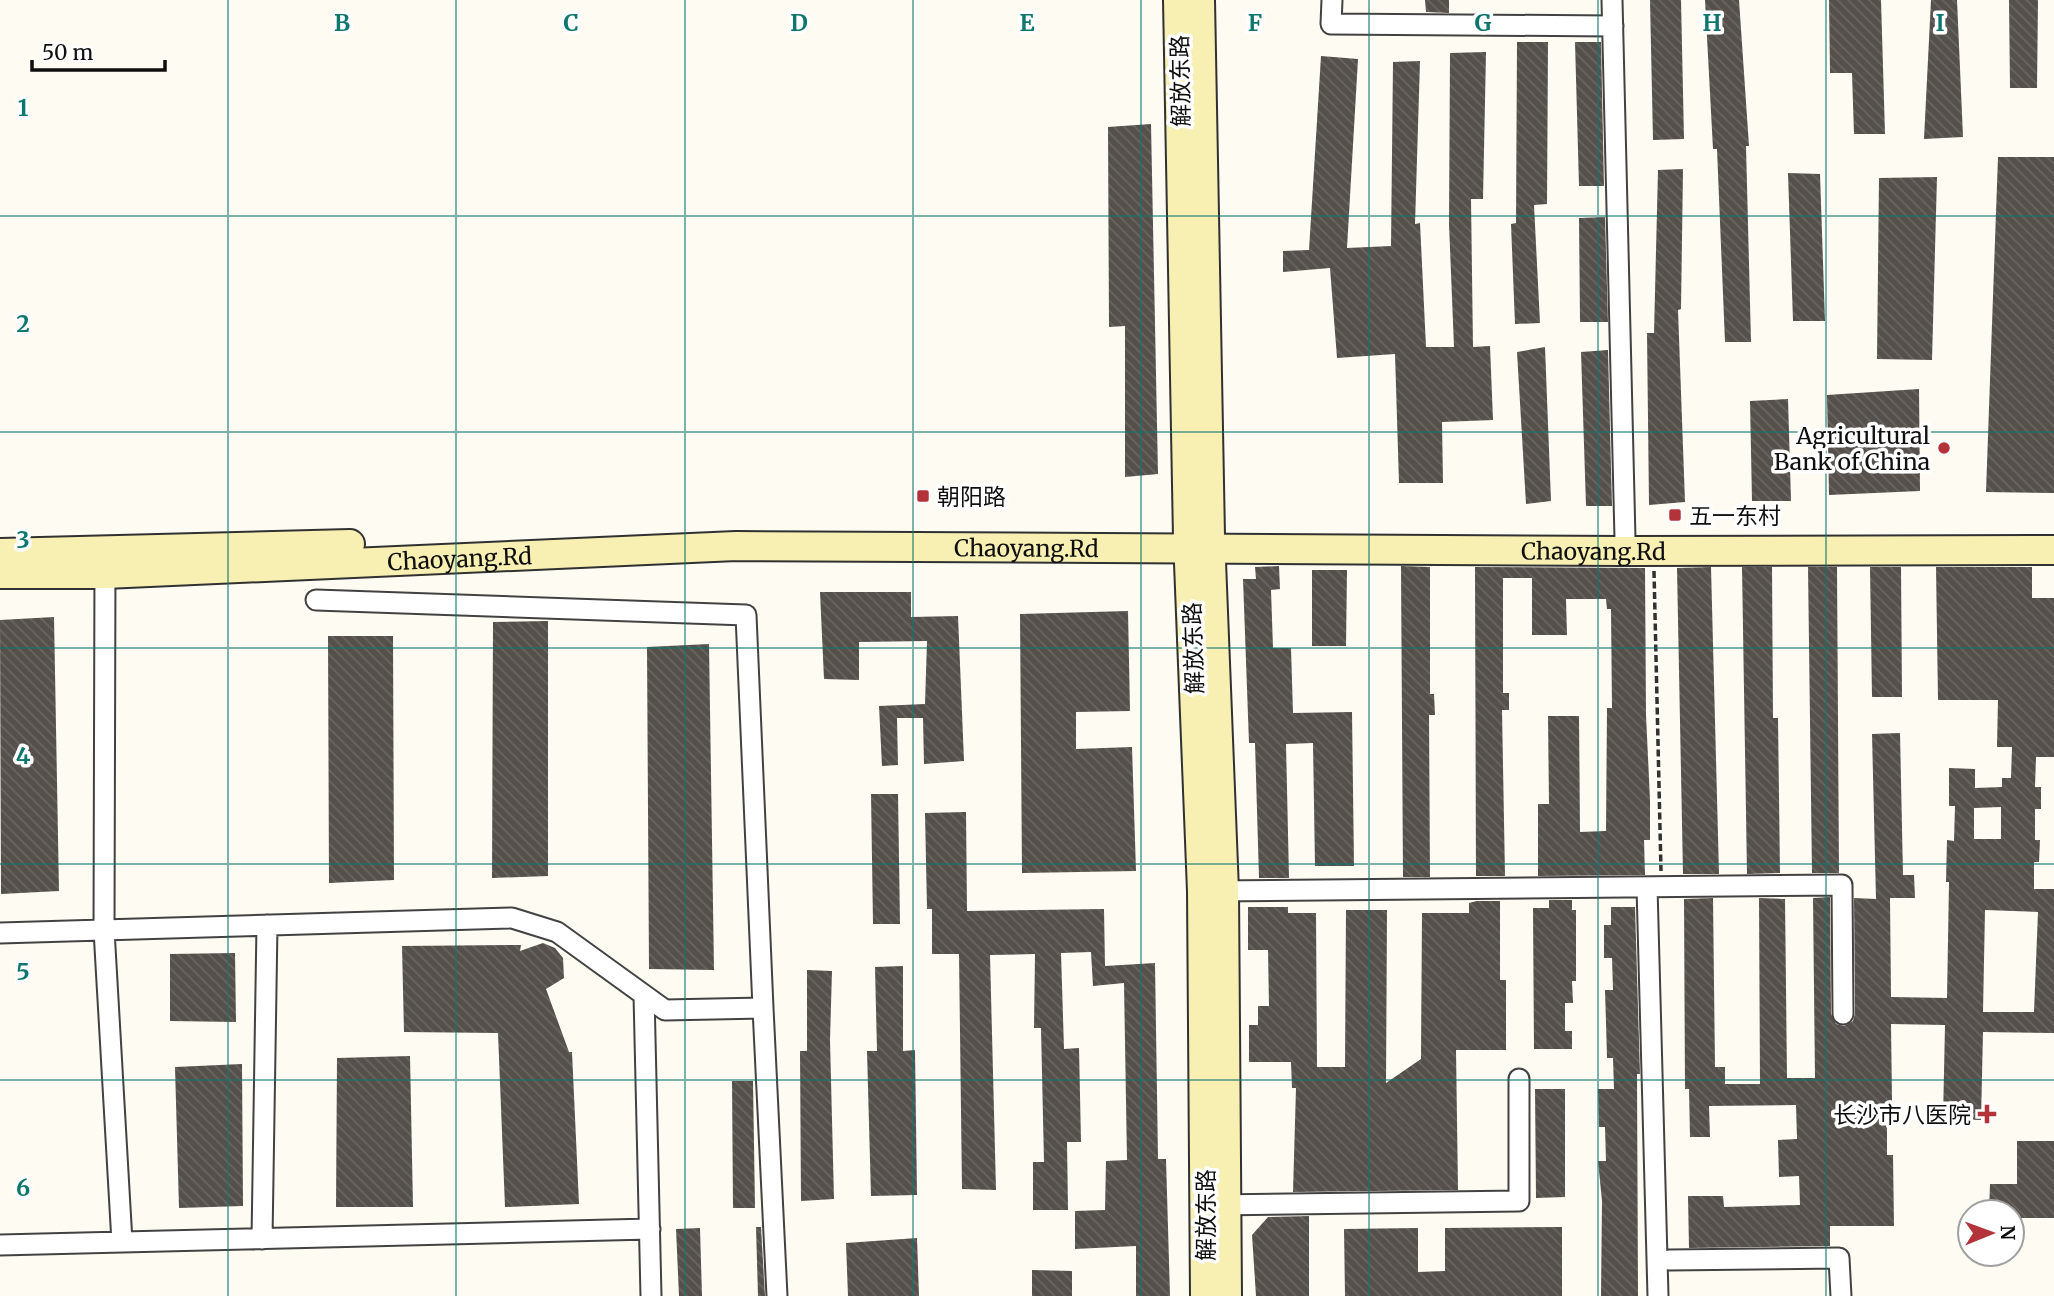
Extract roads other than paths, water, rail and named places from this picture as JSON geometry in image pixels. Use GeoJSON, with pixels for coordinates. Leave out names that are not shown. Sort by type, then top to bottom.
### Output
{"type":"FeatureCollection","features":[{"type":"Feature","properties":{"kind":"street","name":"解放东路"},"geometry":{"type":"LineString","coordinates":[[1178,0],[1213,891],[1217,1205],[1227,1296]]}},
{"type":"Feature","properties":{"kind":"street","name":"解放东路"},"geometry":{"type":"LineString","coordinates":[[1199,543],[1200,0]]}},
{"type":"Feature","properties":{"kind":"street"},"geometry":{"type":"LineString","coordinates":[[1332,0],[1331,24],[1613,26]]}},
{"type":"Feature","properties":{"kind":"street"},"geometry":{"type":"LineString","coordinates":[[1612,0],[1625,539]]}},
{"type":"Feature","properties":{"kind":"street","name":"Chaoyang.Rd"},"geometry":{"type":"LineString","coordinates":[[0,574],[105,563],[736,533],[1654,551],[2054,550]]}},
{"type":"Feature","properties":{"kind":"street","name":"Chaoyang.Rd"},"geometry":{"type":"LineString","coordinates":[[1199,543],[2054,537]]}},
{"type":"Feature","properties":{"kind":"street","name":"Chaoyang.Rd"},"geometry":{"type":"LineString","coordinates":[[0,553],[105,563]]}},
{"type":"Feature","properties":{"kind":"street"},"geometry":{"type":"LineString","coordinates":[[105,563],[104,930],[122,1242]]}},
{"type":"Feature","properties":{"kind":"street"},"geometry":{"type":"LineString","coordinates":[[316,600],[746,615],[777,1296]]}},
{"type":"Feature","properties":{"kind":"street"},"geometry":{"type":"LineString","coordinates":[[1213,891],[1842,884],[1843,1014]]}},
{"type":"Feature","properties":{"kind":"street"},"geometry":{"type":"LineString","coordinates":[[1654,887],[1658,1296]]}},
{"type":"Feature","properties":{"kind":"street"},"geometry":{"type":"LineString","coordinates":[[0,933],[512,918],[557,932],[665,1010],[763,1008]]}},
{"type":"Feature","properties":{"kind":"street"},"geometry":{"type":"LineString","coordinates":[[262,1239],[267,925]]}},
{"type":"Feature","properties":{"kind":"street"},"geometry":{"type":"LineString","coordinates":[[644,995],[652,1296]]}},
{"type":"Feature","properties":{"kind":"street"},"geometry":{"type":"LineString","coordinates":[[1217,1205],[1519,1201],[1519,1079]]}},
{"type":"Feature","properties":{"kind":"street","name":"解放东路"},"geometry":{"type":"LineString","coordinates":[[1205,1296],[1217,1205]]}},
{"type":"Feature","properties":{"kind":"street"},"geometry":{"type":"LineString","coordinates":[[0,1245],[650,1230]]}},
{"type":"Feature","properties":{"kind":"street"},"geometry":{"type":"LineString","coordinates":[[1669,1260],[1839,1258],[1841,1296]]}},
{"type":"Feature","properties":{"kind":"place","name":"Agricultural Bank of China"},"geometry":{"type":"Point","coordinates":[1944,448]}},
{"type":"Feature","properties":{"kind":"place","name":"朝阳路"},"geometry":{"type":"Point","coordinates":[923,496]}},
{"type":"Feature","properties":{"kind":"place","name":"五一东村"},"geometry":{"type":"Point","coordinates":[1675,515]}},
{"type":"Feature","properties":{"kind":"place","name":"长沙市八医院"},"geometry":{"type":"Point","coordinates":[1987,1114]}}]}
